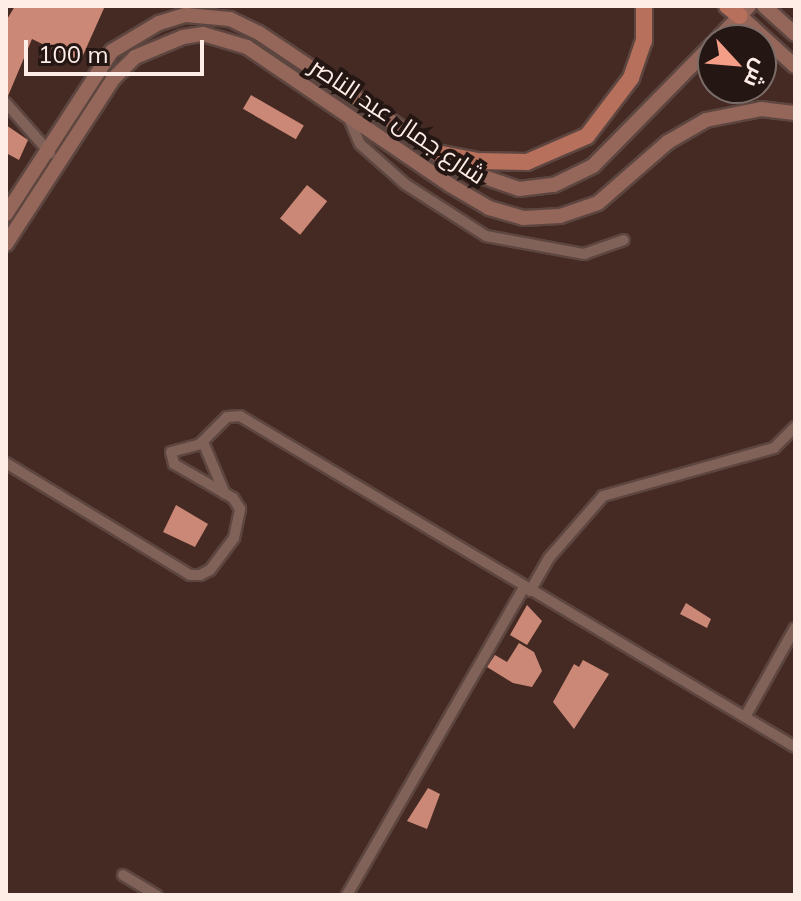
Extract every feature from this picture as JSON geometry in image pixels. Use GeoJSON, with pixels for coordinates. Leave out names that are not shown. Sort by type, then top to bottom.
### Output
{"type":"FeatureCollection","features":[{"type":"Feature","properties":{"kind":"highway"},"geometry":{"type":"LineString","coordinates":[[437,153],[478,161],[527,162],[587,136],[631,78],[644,41],[644,6]]}},
{"type":"Feature","properties":{"kind":"main road"},"geometry":{"type":"LineString","coordinates":[[764,6],[795,34]]}},
{"type":"Feature","properties":{"kind":"main road"},"geometry":{"type":"LineString","coordinates":[[739,9],[795,66]]}},
{"type":"Feature","properties":{"kind":"main road","name":"شارع جمال عبد الناصر"},"geometry":{"type":"LineString","coordinates":[[6,214],[112,51],[159,23],[210,14],[230,19],[292,52],[437,153],[495,185],[534,190],[554,185],[611,151],[697,61]]}},
{"type":"Feature","properties":{"kind":"main road","name":"شارع جمال عبد الناصر"},"geometry":{"type":"LineString","coordinates":[[6,244],[113,79],[135,57],[183,37],[203,34],[247,47],[489,208],[523,218],[560,216],[598,203],[668,142],[706,120],[761,109],[795,113]]}},
{"type":"Feature","properties":{"kind":"street"},"geometry":{"type":"LineString","coordinates":[[6,103],[57,161]]}},
{"type":"Feature","properties":{"kind":"street"},"geometry":{"type":"LineString","coordinates":[[348,116],[360,144],[405,184],[486,236],[584,254],[624,240]]}},
{"type":"Feature","properties":{"kind":"street"},"geometry":{"type":"LineString","coordinates":[[6,463],[190,575],[210,570],[237,531],[240,509],[225,494],[172,461],[174,449],[203,442],[227,417],[240,416],[795,747]]}},
{"type":"Feature","properties":{"kind":"street"},"geometry":{"type":"LineString","coordinates":[[347,895],[527,589],[549,558],[603,496],[679,479],[774,448],[795,427]]}},
{"type":"Feature","properties":{"kind":"street"},"geometry":{"type":"LineString","coordinates":[[203,442],[225,494]]}},
{"type":"Feature","properties":{"kind":"street"},"geometry":{"type":"LineString","coordinates":[[745,717],[795,628]]}},
{"type":"Feature","properties":{"kind":"street"},"geometry":{"type":"LineString","coordinates":[[123,875],[156,895]]}},
{"type":"Feature","properties":{"kind":"building"},"geometry":{"type":"Polygon","coordinates":[[[15,6],[105,6],[80,62],[32,39],[8,96],[6,21],[15,6]]]}},
{"type":"Feature","properties":{"kind":"building"},"geometry":{"type":"Polygon","coordinates":[[[251,95],[304,125],[296,139],[243,109],[251,95]]]}},
{"type":"Feature","properties":{"kind":"building"},"geometry":{"type":"Polygon","coordinates":[[[6,125],[28,140],[19,160],[6,153],[6,125]]]}},
{"type":"Feature","properties":{"kind":"building"},"geometry":{"type":"Polygon","coordinates":[[[307,185],[327,201],[300,235],[280,218],[307,185]]]}},
{"type":"Feature","properties":{"kind":"building"},"geometry":{"type":"Polygon","coordinates":[[[176,505],[208,524],[195,547],[163,532],[176,505]]]}},
{"type":"Feature","properties":{"kind":"building"},"geometry":{"type":"Polygon","coordinates":[[[686,603],[711,619],[707,628],[680,614],[686,603]]]}},
{"type":"Feature","properties":{"kind":"building"},"geometry":{"type":"Polygon","coordinates":[[[527,605],[542,621],[527,645],[510,635],[527,605]]]}},
{"type":"Feature","properties":{"kind":"building"},"geometry":{"type":"Polygon","coordinates":[[[519,643],[534,652],[542,671],[532,687],[513,683],[487,667],[495,655],[507,662],[519,643]]]}},
{"type":"Feature","properties":{"kind":"building"},"geometry":{"type":"Polygon","coordinates":[[[583,660],[609,674],[574,729],[553,702],[574,664],[579,667],[583,660]]]}},
{"type":"Feature","properties":{"kind":"building"},"geometry":{"type":"Polygon","coordinates":[[[428,788],[440,794],[427,829],[407,821],[428,788]]]}}]}
